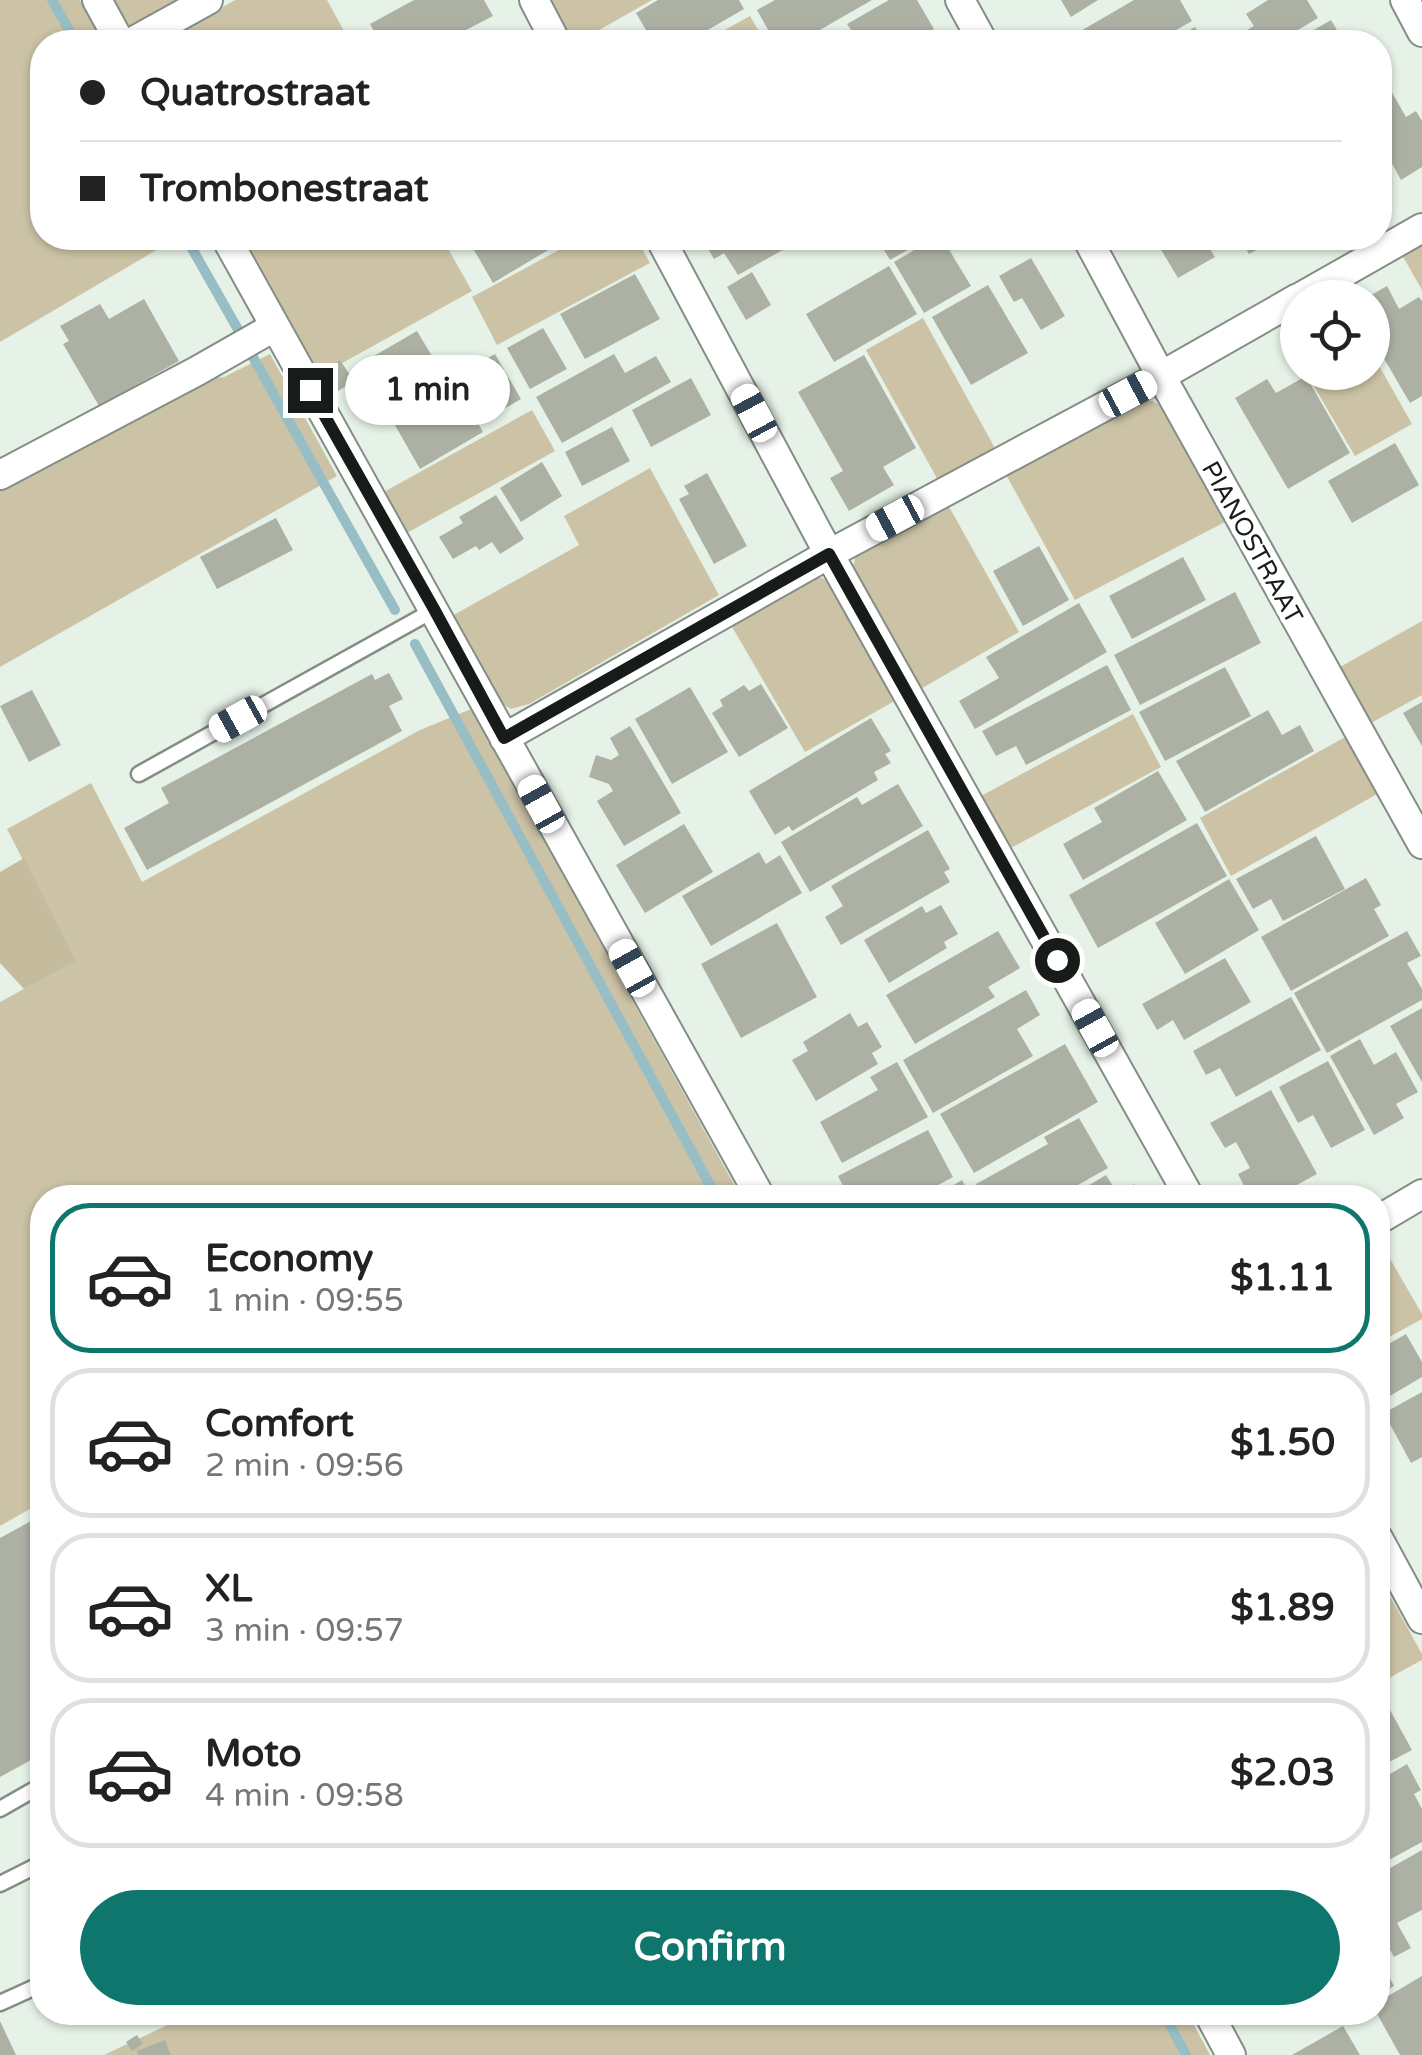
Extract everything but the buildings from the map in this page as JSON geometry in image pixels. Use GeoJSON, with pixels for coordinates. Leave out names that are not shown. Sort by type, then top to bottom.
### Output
{"type":"FeatureCollection","features":[{"type":"Feature","properties":{"kind":"street"},"geometry":{"type":"LineString","coordinates":[[97,0],[113,30]]}},
{"type":"Feature","properties":{"kind":"street"},"geometry":{"type":"LineString","coordinates":[[154,30],[208,0]]}},
{"type":"Feature","properties":{"kind":"street"},"geometry":{"type":"LineString","coordinates":[[534,0],[550,30]]}},
{"type":"Feature","properties":{"kind":"street"},"geometry":{"type":"LineString","coordinates":[[960,0],[976,30]]}},
{"type":"Feature","properties":{"kind":"street"},"geometry":{"type":"LineString","coordinates":[[1404,0],[1422,32]]}},
{"type":"Feature","properties":{"kind":"street"},"geometry":{"type":"LineString","coordinates":[[1392,245],[1422,228]]}},
{"type":"Feature","properties":{"kind":"street"},"geometry":{"type":"LineString","coordinates":[[232,250],[754,1185]]}},
{"type":"Feature","properties":{"kind":"street"},"geometry":{"type":"LineString","coordinates":[[666,250],[829,554],[1183,1185]]}},
{"type":"Feature","properties":{"kind":"street","name":"PIANOSTRAAT"},"geometry":{"type":"LineString","coordinates":[[1093,250],[1422,844]]}},
{"type":"Feature","properties":{"kind":"street"},"geometry":{"type":"LineString","coordinates":[[1330,280],[1383,250]]}},
{"type":"Feature","properties":{"kind":"street"},"geometry":{"type":"LineString","coordinates":[[504,738],[829,554],[1280,308]]}},
{"type":"Feature","properties":{"kind":"street"},"geometry":{"type":"LineString","coordinates":[[0,475],[274,327]]}},
{"type":"Feature","properties":{"kind":"street"},"geometry":{"type":"LineString","coordinates":[[1390,1213],[1422,1194]]}},
{"type":"Feature","properties":{"kind":"street"},"geometry":{"type":"LineString","coordinates":[[1390,1560],[1422,1619]]}},
{"type":"Feature","properties":{"kind":"street"},"geometry":{"type":"LineString","coordinates":[[1215,2025],[1231,2055]]}},
{"type":"Feature","properties":{"kind":"lane"},"geometry":{"type":"LineString","coordinates":[[139,774],[434,609]]}},
{"type":"Feature","properties":{"kind":"lane"},"geometry":{"type":"LineString","coordinates":[[0,1809],[30,1792]]}},
{"type":"Feature","properties":{"kind":"lane"},"geometry":{"type":"LineString","coordinates":[[0,1884],[30,1869]]}},
{"type":"Feature","properties":{"kind":"lane"},"geometry":{"type":"LineString","coordinates":[[0,2002],[30,1989]]}},
{"type":"Feature","properties":{"kind":"shaded area"},"geometry":{"type":"Polygon","coordinates":[[[0,0],[80,0],[96,30],[30,30],[30,250],[157,250],[0,342],[0,0]]]}},
{"type":"Feature","properties":{"kind":"shaded area"},"geometry":{"type":"Polygon","coordinates":[[[114,0],[189,0],[140,26],[129,25],[114,0]]]}},
{"type":"Feature","properties":{"kind":"shaded area"},"geometry":{"type":"Polygon","coordinates":[[[235,0],[327,0],[343,30],[183,30],[235,0]]]}},
{"type":"Feature","properties":{"kind":"shaded area"},"geometry":{"type":"Polygon","coordinates":[[[548,0],[652,0],[599,30],[564,30],[548,0]]]}},
{"type":"Feature","properties":{"kind":"shaded area"},"geometry":{"type":"Polygon","coordinates":[[[750,16],[758,30],[725,30],[750,16]]]}},
{"type":"Feature","properties":{"kind":"shaded area"},"geometry":{"type":"Polygon","coordinates":[[[1422,243],[1422,290],[1402,255],[1422,243]]]}},
{"type":"Feature","properties":{"kind":"shaded area"},"geometry":{"type":"Polygon","coordinates":[[[250,250],[449,250],[472,291],[319,376],[250,250]]]}},
{"type":"Feature","properties":{"kind":"shaded area"},"geometry":{"type":"Polygon","coordinates":[[[559,250],[643,250],[650,263],[497,345],[472,297],[559,250]]]}},
{"type":"Feature","properties":{"kind":"shaded area"},"geometry":{"type":"Polygon","coordinates":[[[923,318],[996,450],[939,482],[866,350],[923,318]]]}},
{"type":"Feature","properties":{"kind":"shaded area"},"geometry":{"type":"Polygon","coordinates":[[[270,354],[337,476],[0,667],[0,490],[15,475],[201,379],[224,377],[270,354]]]}},
{"type":"Feature","properties":{"kind":"shaded area"},"geometry":{"type":"Polygon","coordinates":[[[1390,385],[1412,424],[1355,456],[1316,390],[1390,390],[1390,385]]]}},
{"type":"Feature","properties":{"kind":"shaded area"},"geometry":{"type":"Polygon","coordinates":[[[1139,400],[1161,405],[1227,521],[1075,600],[1005,473],[1139,400]]]}},
{"type":"Feature","properties":{"kind":"shaded area"},"geometry":{"type":"Polygon","coordinates":[[[532,410],[555,451],[405,534],[382,493],[532,410]]]}},
{"type":"Feature","properties":{"kind":"shaded area"},"geometry":{"type":"Polygon","coordinates":[[[650,468],[719,595],[529,704],[511,709],[496,700],[450,617],[579,545],[564,516],[650,468]]]}},
{"type":"Feature","properties":{"kind":"shaded area"},"geometry":{"type":"Polygon","coordinates":[[[947,503],[1019,632],[919,690],[853,568],[861,551],[947,503]]]}},
{"type":"Feature","properties":{"kind":"shaded area"},"geometry":{"type":"Polygon","coordinates":[[[814,577],[823,578],[836,592],[898,699],[805,752],[731,625],[814,577]]]}},
{"type":"Feature","properties":{"kind":"shaded area"},"geometry":{"type":"Polygon","coordinates":[[[1422,621],[1422,695],[1371,723],[1340,667],[1422,621]]]}},
{"type":"Feature","properties":{"kind":"shaded area"},"geometry":{"type":"Polygon","coordinates":[[[471,709],[734,1185],[30,1185],[30,1509],[0,1526],[0,1002],[75,961],[7,829],[91,783],[142,882],[420,730],[471,709]]]}},
{"type":"Feature","properties":{"kind":"shaded area"},"geometry":{"type":"Polygon","coordinates":[[[1133,714],[1161,767],[1009,849],[981,796],[1133,714]]]}},
{"type":"Feature","properties":{"kind":"shaded area"},"geometry":{"type":"Polygon","coordinates":[[[1347,736],[1379,793],[1231,876],[1200,818],[1347,736]]]}},
{"type":"Feature","properties":{"kind":"shaded area"},"geometry":{"type":"Polygon","coordinates":[[[24,858],[76,961],[24,989],[0,963],[0,872],[24,858]]]}},
{"type":"Feature","properties":{"kind":"shaded area"},"geometry":{"type":"Polygon","coordinates":[[[1390,1259],[1422,1314],[1422,1319],[1390,1336],[1390,1259]]]}},
{"type":"Feature","properties":{"kind":"shaded area"},"geometry":{"type":"Polygon","coordinates":[[[1390,1596],[1422,1654],[1422,1660],[1390,1677],[1390,1596]]]}},
{"type":"Feature","properties":{"kind":"shaded area"},"geometry":{"type":"Polygon","coordinates":[[[167,2025],[1194,2025],[1210,2055],[104,2055],[167,2025]]]}},
{"type":"Feature","properties":{"kind":"waterway"},"geometry":{"type":"LineString","coordinates":[[52,0],[69,30]]}},
{"type":"Feature","properties":{"kind":"waterway"},"geometry":{"type":"LineString","coordinates":[[193,250],[240,333]]}},
{"type":"Feature","properties":{"kind":"waterway"},"geometry":{"type":"LineString","coordinates":[[250,352],[395,610]]}},
{"type":"Feature","properties":{"kind":"waterway"},"geometry":{"type":"LineString","coordinates":[[415,644],[710,1185]]}},
{"type":"Feature","properties":{"kind":"waterway"},"geometry":{"type":"LineString","coordinates":[[1170,2025],[1186,2055]]}},
{"type":"Feature","properties":{"kind":"route"},"geometry":{"type":"LineString","coordinates":[[310,390],[504,738],[829,554],[1057,960]]}}]}
